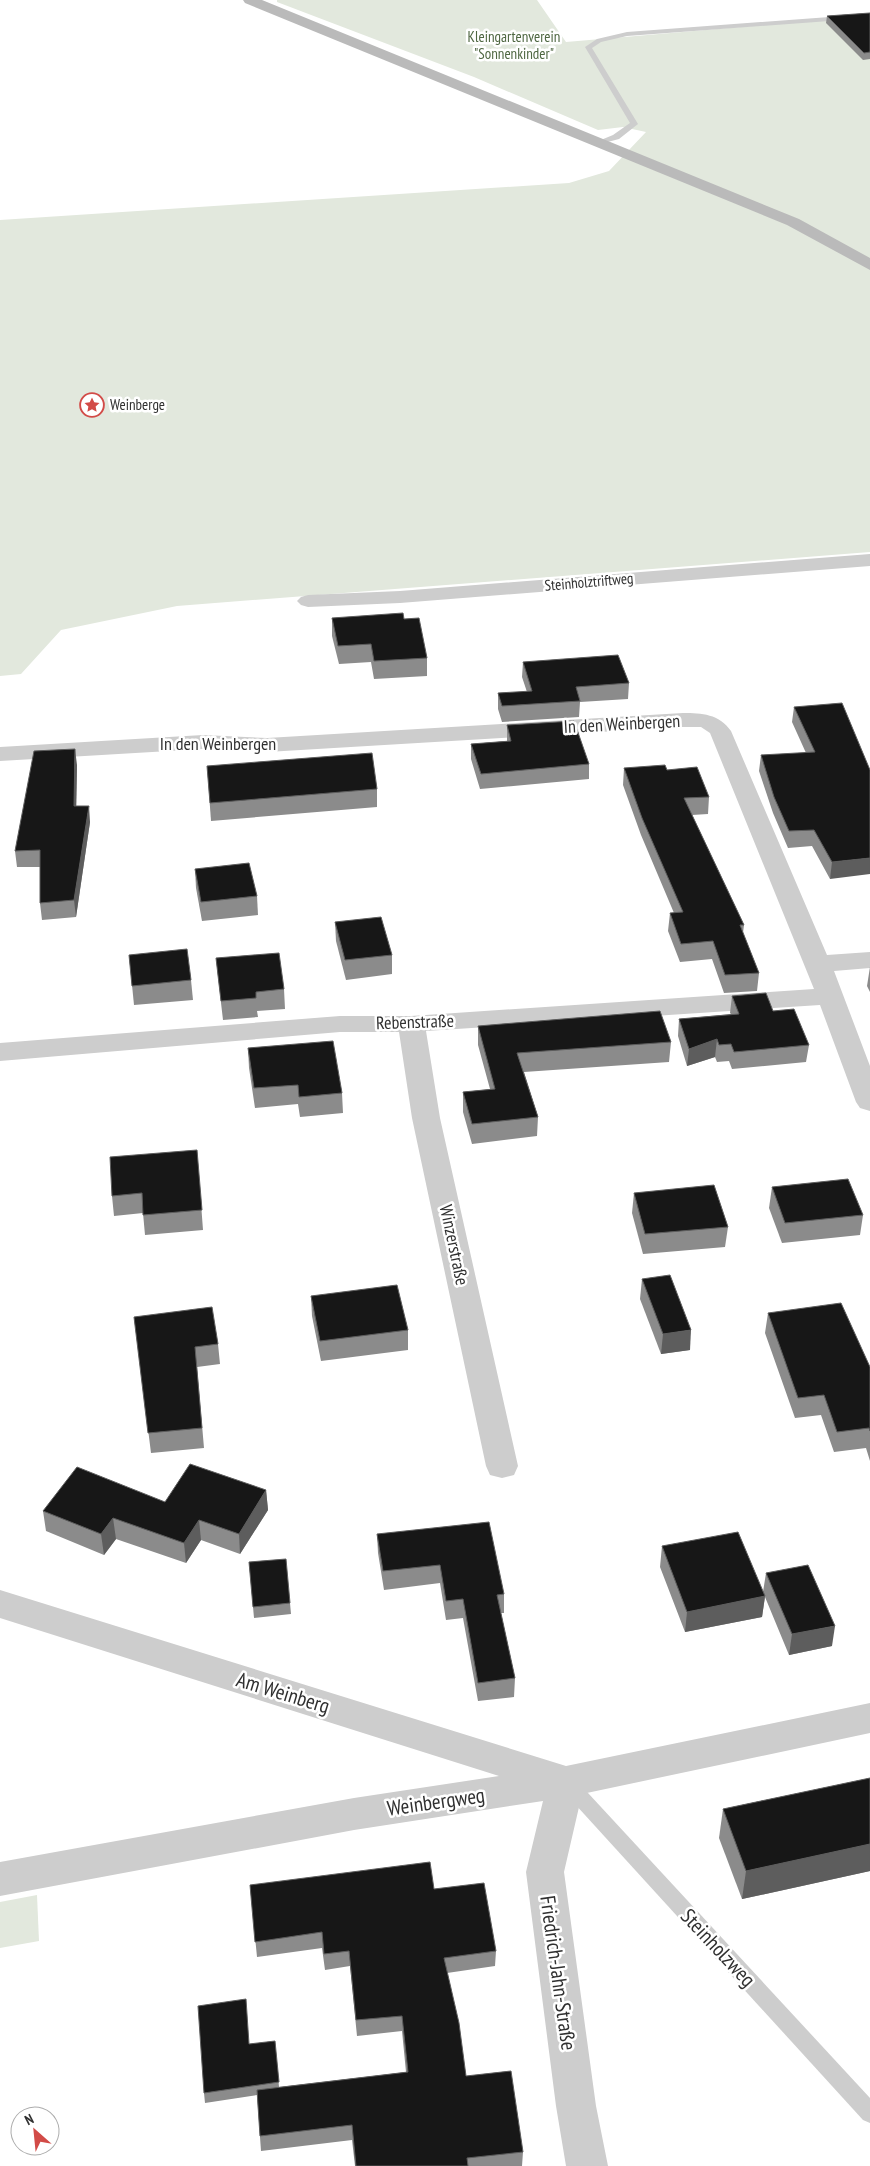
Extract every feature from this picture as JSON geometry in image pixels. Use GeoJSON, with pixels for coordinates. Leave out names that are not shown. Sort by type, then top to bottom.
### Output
{"type":"FeatureCollection","features":[{"type":"Feature","properties":{"kind":"main road"},"geometry":{"type":"LineString","coordinates":[[250,0],[793,222],[870,265]]}},
{"type":"Feature","properties":{"kind":"street","name":"Steinholztriftweg"},"geometry":{"type":"LineString","coordinates":[[308,601],[400,597],[870,560]]}},
{"type":"Feature","properties":{"kind":"street","name":"In den Weinbergen"},"geometry":{"type":"LineString","coordinates":[[0,754],[203,742],[267,745],[683,720],[712,722],[720,730],[818,964],[870,1102]]}},
{"type":"Feature","properties":{"kind":"street"},"geometry":{"type":"LineString","coordinates":[[818,964],[870,960]]}},
{"type":"Feature","properties":{"kind":"street","name":"Rebenstraße"},"geometry":{"type":"LineString","coordinates":[[0,1052],[340,1024],[411,1024],[830,996]]}},
{"type":"Feature","properties":{"kind":"street","name":"Winzerstraße"},"geometry":{"type":"LineString","coordinates":[[411,1024],[426,1118],[502,1466]]}},
{"type":"Feature","properties":{"kind":"street","name":"Am Weinberg"},"geometry":{"type":"LineString","coordinates":[[0,1604],[566,1782]]}},
{"type":"Feature","properties":{"kind":"street","name":"Weinbergweg"},"geometry":{"type":"LineString","coordinates":[[0,1879],[354,1814],[566,1782],[870,1718]]}},
{"type":"Feature","properties":{"kind":"street","name":"Friedrich-Jahn-Straße"},"geometry":{"type":"LineString","coordinates":[[566,1782],[544,1872],[576,2106],[587,2166]]}},
{"type":"Feature","properties":{"kind":"lane"},"geometry":{"type":"LineString","coordinates":[[600,142],[616,137],[634,124],[588,47],[599,40],[626,34],[870,16]]}},
{"type":"Feature","properties":{"kind":"lane","name":"Steinholzweg"},"geometry":{"type":"LineString","coordinates":[[566,1782],[870,2113]]}},
{"type":"Feature","properties":{"kind":"green space","name":"Kleingartenverein \"Sonnenkinder\""},"geometry":{"type":"Polygon","coordinates":[[[277,0],[537,0],[566,42],[870,16],[870,552],[177,606],[61,630],[21,674],[0,676],[0,220],[569,183],[609,171],[646,132],[623,127],[598,130],[474,77],[277,2],[277,0]]]}},
{"type":"Feature","properties":{"kind":"green space"},"geometry":{"type":"Polygon","coordinates":[[[37,1895],[39,1941],[0,1948],[0,1902],[37,1895]]]}},
{"type":"Feature","properties":{"kind":"building"},"geometry":{"type":"Polygon","coordinates":[[[870,13],[870,52],[864,53],[827,16],[870,13]]]}},
{"type":"Feature","properties":{"kind":"building"},"geometry":{"type":"Polygon","coordinates":[[[403,613],[404,619],[419,618],[427,658],[374,661],[371,644],[338,646],[332,618],[403,613]]]}},
{"type":"Feature","properties":{"kind":"building"},"geometry":{"type":"Polygon","coordinates":[[[618,655],[629,683],[576,687],[580,701],[502,706],[498,693],[532,691],[523,662],[618,655]]]}},
{"type":"Feature","properties":{"kind":"building"},"geometry":{"type":"Polygon","coordinates":[[[842,703],[870,770],[870,858],[832,862],[814,830],[789,831],[774,797],[761,755],[815,752],[794,707],[842,703]]]}},
{"type":"Feature","properties":{"kind":"building"},"geometry":{"type":"Polygon","coordinates":[[[574,721],[589,764],[481,774],[471,744],[511,741],[507,725],[574,721]]]}},
{"type":"Feature","properties":{"kind":"building"},"geometry":{"type":"Polygon","coordinates":[[[75,749],[74,806],[89,806],[74,900],[40,903],[40,850],[15,851],[34,751],[75,749]]]}},
{"type":"Feature","properties":{"kind":"building"},"geometry":{"type":"Polygon","coordinates":[[[372,753],[377,789],[210,803],[207,766],[372,753]]]}},
{"type":"Feature","properties":{"kind":"building"},"geometry":{"type":"Polygon","coordinates":[[[665,765],[667,770],[697,767],[709,797],[684,798],[744,925],[740,925],[759,973],[725,975],[713,941],[681,944],[670,913],[683,912],[642,818],[624,768],[665,765]]]}},
{"type":"Feature","properties":{"kind":"building"},"geometry":{"type":"Polygon","coordinates":[[[249,863],[257,896],[201,902],[195,869],[249,863]]]}},
{"type":"Feature","properties":{"kind":"building"},"geometry":{"type":"Polygon","coordinates":[[[381,917],[392,955],[345,960],[335,922],[381,917]]]}},
{"type":"Feature","properties":{"kind":"building"},"geometry":{"type":"Polygon","coordinates":[[[187,949],[191,980],[132,986],[129,955],[187,949]]]}},
{"type":"Feature","properties":{"kind":"building"},"geometry":{"type":"Polygon","coordinates":[[[279,953],[284,989],[256,992],[256,998],[221,1001],[216,958],[279,953]]]}},
{"type":"Feature","properties":{"kind":"building"},"geometry":{"type":"Polygon","coordinates":[[[766,993],[773,1011],[794,1009],[809,1045],[734,1052],[731,1044],[719,1045],[717,1039],[689,1049],[679,1019],[739,1014],[732,996],[766,993]]]}},
{"type":"Feature","properties":{"kind":"building"},"geometry":{"type":"Polygon","coordinates":[[[660,1011],[671,1042],[517,1053],[538,1117],[472,1124],[463,1092],[495,1089],[478,1026],[660,1011]]]}},
{"type":"Feature","properties":{"kind":"building"},"geometry":{"type":"Polygon","coordinates":[[[333,1041],[342,1093],[299,1097],[298,1085],[254,1088],[248,1048],[333,1041]]]}},
{"type":"Feature","properties":{"kind":"building"},"geometry":{"type":"Polygon","coordinates":[[[197,1150],[202,1210],[143,1215],[142,1193],[112,1196],[110,1157],[197,1150]]]}},
{"type":"Feature","properties":{"kind":"building"},"geometry":{"type":"Polygon","coordinates":[[[848,1179],[863,1215],[785,1223],[772,1187],[848,1179]]]}},
{"type":"Feature","properties":{"kind":"building"},"geometry":{"type":"Polygon","coordinates":[[[714,1185],[728,1227],[645,1234],[634,1193],[714,1185]]]}},
{"type":"Feature","properties":{"kind":"building"},"geometry":{"type":"Polygon","coordinates":[[[670,1275],[691,1330],[663,1334],[642,1279],[670,1275]]]}},
{"type":"Feature","properties":{"kind":"building"},"geometry":{"type":"Polygon","coordinates":[[[397,1285],[408,1330],[320,1341],[311,1296],[397,1285]]]}},
{"type":"Feature","properties":{"kind":"building"},"geometry":{"type":"Polygon","coordinates":[[[841,1303],[870,1367],[870,1431],[869,1428],[837,1432],[824,1395],[798,1398],[768,1313],[841,1303]]]}},
{"type":"Feature","properties":{"kind":"building"},"geometry":{"type":"Polygon","coordinates":[[[212,1307],[218,1344],[195,1347],[202,1428],[148,1433],[134,1317],[212,1307]]]}},
{"type":"Feature","properties":{"kind":"building"},"geometry":{"type":"Polygon","coordinates":[[[190,1464],[266,1490],[239,1534],[199,1520],[184,1543],[113,1518],[101,1534],[43,1511],[77,1467],[165,1502],[190,1464]]]}},
{"type":"Feature","properties":{"kind":"building"},"geometry":{"type":"Polygon","coordinates":[[[489,1522],[504,1594],[497,1595],[515,1678],[478,1683],[463,1599],[446,1601],[440,1565],[383,1571],[377,1534],[489,1522]]]}},
{"type":"Feature","properties":{"kind":"building"},"geometry":{"type":"Polygon","coordinates":[[[738,1532],[765,1596],[687,1612],[662,1546],[738,1532]]]}},
{"type":"Feature","properties":{"kind":"building"},"geometry":{"type":"Polygon","coordinates":[[[286,1559],[290,1603],[253,1607],[249,1562],[286,1559]]]}},
{"type":"Feature","properties":{"kind":"building"},"geometry":{"type":"Polygon","coordinates":[[[808,1565],[835,1626],[792,1634],[766,1573],[808,1565]]]}},
{"type":"Feature","properties":{"kind":"building"},"geometry":{"type":"Polygon","coordinates":[[[870,1778],[870,1844],[746,1871],[723,1809],[870,1778]]]}},
{"type":"Feature","properties":{"kind":"building"},"geometry":{"type":"Polygon","coordinates":[[[430,1862],[434,1889],[484,1883],[496,1951],[444,1958],[459,2023],[466,2076],[511,2071],[523,2152],[467,2158],[468,2166],[356,2166],[352,2125],[260,2136],[257,2090],[408,2072],[402,2016],[356,2020],[349,1951],[324,1954],[322,1932],[255,1942],[250,1885],[430,1862]]]}},
{"type":"Feature","properties":{"kind":"building"},"geometry":{"type":"Polygon","coordinates":[[[246,1999],[249,2044],[275,2041],[279,2082],[204,2093],[198,2006],[246,1999]]]}},
{"type":"Feature","properties":{"kind":"place","name":"Weinberge"},"geometry":{"type":"Point","coordinates":[92,405]}}]}
